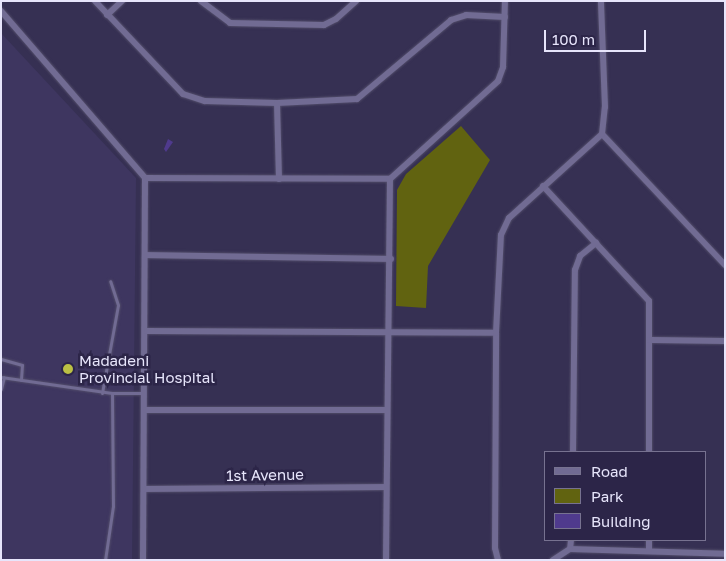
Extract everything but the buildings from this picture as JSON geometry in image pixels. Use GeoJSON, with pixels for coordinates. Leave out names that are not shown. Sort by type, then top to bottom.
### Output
{"type":"FeatureCollection","features":[{"type":"Feature","properties":{"kind":"street"},"geometry":{"type":"LineString","coordinates":[[95,1],[190,99],[277,104],[357,100],[456,17],[504,17]]}},
{"type":"Feature","properties":{"kind":"street"},"geometry":{"type":"LineString","coordinates":[[107,15],[122,1]]}},
{"type":"Feature","properties":{"kind":"street"},"geometry":{"type":"LineString","coordinates":[[201,1],[230,23],[324,25],[336,19],[356,1]]}},
{"type":"Feature","properties":{"kind":"street"},"geometry":{"type":"LineString","coordinates":[[146,178],[390,179],[498,81],[503,67],[505,1]]}},
{"type":"Feature","properties":{"kind":"street"},"geometry":{"type":"LineString","coordinates":[[498,560],[495,548],[496,333],[503,228],[544,186],[602,134],[604,107],[601,1]]}},
{"type":"Feature","properties":{"kind":"street"},"geometry":{"type":"LineString","coordinates":[[1,11],[146,178],[145,255],[147,331],[143,560]]}},
{"type":"Feature","properties":{"kind":"street"},"geometry":{"type":"LineString","coordinates":[[277,104],[279,179]]}},
{"type":"Feature","properties":{"kind":"street"},"geometry":{"type":"LineString","coordinates":[[602,134],[725,265]]}},
{"type":"Feature","properties":{"kind":"street"},"geometry":{"type":"LineString","coordinates":[[386,560],[385,487],[391,259],[390,179]]}},
{"type":"Feature","properties":{"kind":"street"},"geometry":{"type":"LineString","coordinates":[[544,186],[646,295],[650,340],[650,451]]}},
{"type":"Feature","properties":{"kind":"street"},"geometry":{"type":"LineString","coordinates":[[573,451],[575,270],[580,256],[596,243]]}},
{"type":"Feature","properties":{"kind":"street"},"geometry":{"type":"LineString","coordinates":[[145,255],[391,259]]}},
{"type":"Feature","properties":{"kind":"street"},"geometry":{"type":"LineString","coordinates":[[147,331],[496,333]]}},
{"type":"Feature","properties":{"kind":"street"},"geometry":{"type":"LineString","coordinates":[[650,340],[725,342]]}},
{"type":"Feature","properties":{"kind":"street"},"geometry":{"type":"LineString","coordinates":[[146,410],[387,410]]}},
{"type":"Feature","properties":{"kind":"street","name":"1st Avenue"},"geometry":{"type":"LineString","coordinates":[[145,489],[385,487]]}},
{"type":"Feature","properties":{"kind":"street"},"geometry":{"type":"LineString","coordinates":[[570,549],[571,541]]}},
{"type":"Feature","properties":{"kind":"street"},"geometry":{"type":"LineString","coordinates":[[649,541],[649,551]]}},
{"type":"Feature","properties":{"kind":"street"},"geometry":{"type":"LineString","coordinates":[[553,560],[570,549],[725,554]]}},
{"type":"Feature","properties":{"kind":"lane"},"geometry":{"type":"LineString","coordinates":[[102,393],[118,305],[110,282]]}},
{"type":"Feature","properties":{"kind":"lane"},"geometry":{"type":"LineString","coordinates":[[1,359],[22,364],[20,380]]}},
{"type":"Feature","properties":{"kind":"lane"},"geometry":{"type":"LineString","coordinates":[[1,389],[2,377],[102,393],[146,393]]}},
{"type":"Feature","properties":{"kind":"lane"},"geometry":{"type":"LineString","coordinates":[[105,560],[113,499],[112,393]]}},
{"type":"Feature","properties":{"kind":"shaded area","name":"Madadeni Provincial Hospital"},"geometry":{"type":"Polygon","coordinates":[[[1,33],[136,178],[132,560],[1,560],[1,33]]]}},
{"type":"Feature","properties":{"kind":"green space"},"geometry":{"type":"Polygon","coordinates":[[[461,126],[490,160],[428,266],[426,308],[396,306],[397,190],[406,174],[461,126]]]}},
{"type":"Feature","properties":{"kind":"place","name":"Madadeni Provincial Hospital"},"geometry":{"type":"Point","coordinates":[68,369]}}]}
